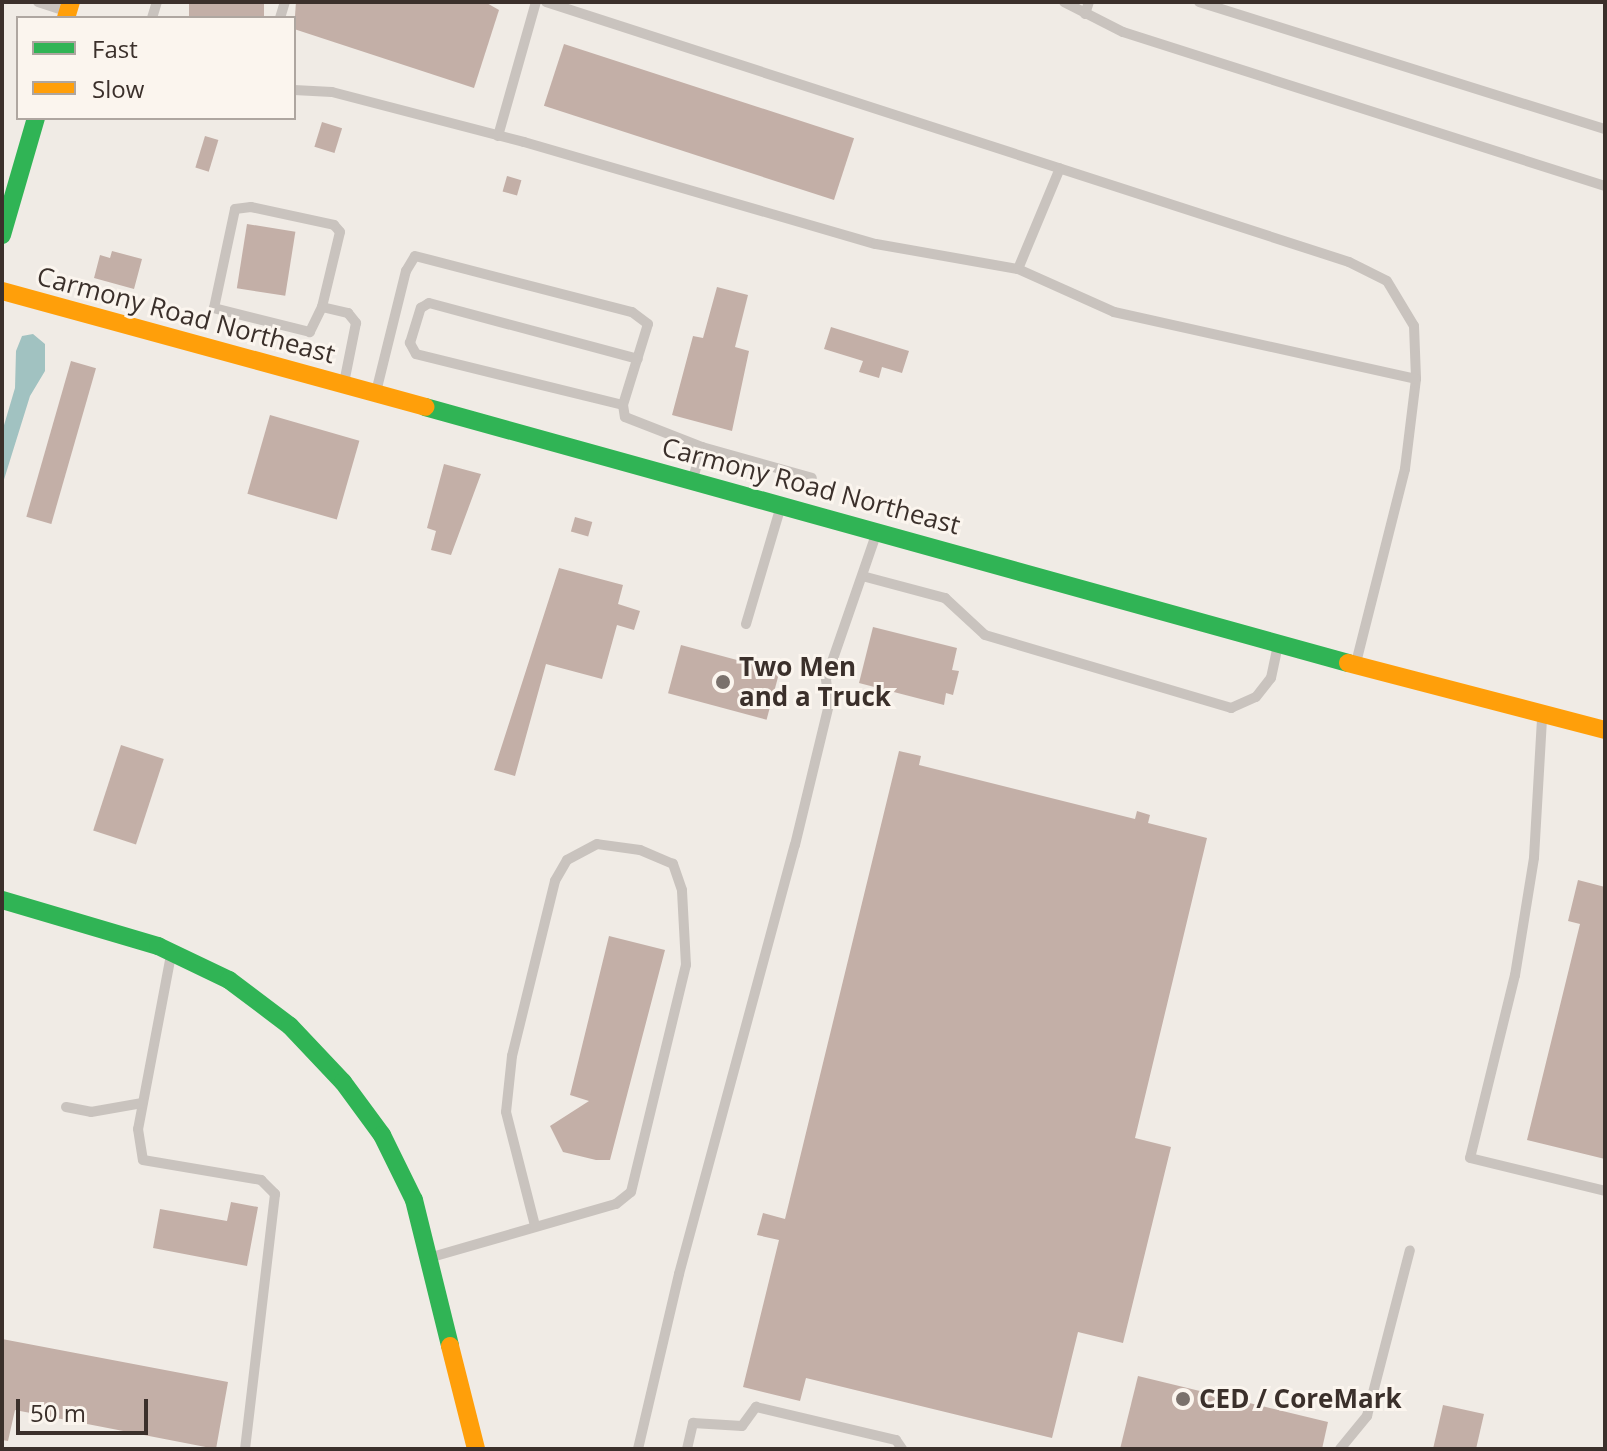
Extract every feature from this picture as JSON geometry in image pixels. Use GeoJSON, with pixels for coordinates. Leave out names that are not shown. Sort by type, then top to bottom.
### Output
{"type":"FeatureCollection","features":[{"type":"Feature","properties":{"kind":"street"},"geometry":{"type":"LineString","coordinates":[[2,235],[9,184],[35,120]]}},
{"type":"Feature","properties":{"kind":"street","name":"Carmony Road Northeast"},"geometry":{"type":"LineString","coordinates":[[2,291],[1280,641],[1331,659],[1356,662],[1605,730]]}},
{"type":"Feature","properties":{"kind":"street"},"geometry":{"type":"LineString","coordinates":[[2,900],[92,923],[172,953],[229,980],[290,1026],[343,1082],[382,1135],[414,1200],[432,1257],[476,1449]]}},
{"type":"Feature","properties":{"kind":"lane"},"geometry":{"type":"LineString","coordinates":[[38,2],[68,10]]}},
{"type":"Feature","properties":{"kind":"lane"},"geometry":{"type":"LineString","coordinates":[[498,136],[536,2]]}},
{"type":"Feature","properties":{"kind":"lane"},"geometry":{"type":"LineString","coordinates":[[546,2],[1375,273],[1407,308],[1418,348],[1405,469],[1356,662]]}},
{"type":"Feature","properties":{"kind":"lane"},"geometry":{"type":"LineString","coordinates":[[1064,2],[1123,32],[1605,186]]}},
{"type":"Feature","properties":{"kind":"lane"},"geometry":{"type":"LineString","coordinates":[[1085,14],[1089,2]]}},
{"type":"Feature","properties":{"kind":"lane"},"geometry":{"type":"LineString","coordinates":[[1199,2],[1605,129]]}},
{"type":"Feature","properties":{"kind":"lane"},"geometry":{"type":"LineString","coordinates":[[296,90],[332,92],[498,136],[876,244],[1018,269],[1114,312],[1416,379]]}},
{"type":"Feature","properties":{"kind":"lane"},"geometry":{"type":"LineString","coordinates":[[1018,269],[1060,168]]}},
{"type":"Feature","properties":{"kind":"lane"},"geometry":{"type":"LineString","coordinates":[[251,207],[334,225],[340,232],[322,307],[310,332],[214,308],[235,209],[251,207]]}},
{"type":"Feature","properties":{"kind":"lane"},"geometry":{"type":"LineString","coordinates":[[376,394],[406,271],[415,256],[643,316],[648,324],[623,405],[625,417],[702,447],[812,478]]}},
{"type":"Feature","properties":{"kind":"lane"},"geometry":{"type":"LineString","coordinates":[[623,405],[416,354],[410,343],[421,308],[429,303],[638,359]]}},
{"type":"Feature","properties":{"kind":"lane"},"geometry":{"type":"LineString","coordinates":[[322,307],[348,313],[356,323],[343,385]]}},
{"type":"Feature","properties":{"kind":"lane"},"geometry":{"type":"LineString","coordinates":[[693,480],[702,447]]}},
{"type":"Feature","properties":{"kind":"lane"},"geometry":{"type":"LineString","coordinates":[[746,624],[781,504]]}},
{"type":"Feature","properties":{"kind":"lane"},"geometry":{"type":"LineString","coordinates":[[638,1449],[661,1341],[795,845],[829,704],[826,679],[866,577],[878,531]]}},
{"type":"Feature","properties":{"kind":"lane"},"geometry":{"type":"LineString","coordinates":[[866,577],[945,598],[985,635],[1231,708],[1256,697],[1271,678],[1280,641]]}},
{"type":"Feature","properties":{"kind":"lane"},"geometry":{"type":"LineString","coordinates":[[1543,713],[1534,858],[1515,975],[1470,1158],[1605,1191]]}},
{"type":"Feature","properties":{"kind":"lane"},"geometry":{"type":"LineString","coordinates":[[432,1257],[616,1204],[631,1192],[686,965],[682,890],[673,864],[640,850],[597,844],[567,860],[555,881],[512,1056],[506,1112],[535,1226]]}},
{"type":"Feature","properties":{"kind":"lane"},"geometry":{"type":"LineString","coordinates":[[172,953],[138,1129],[143,1160],[261,1180],[275,1194],[245,1449]]}},
{"type":"Feature","properties":{"kind":"lane"},"geometry":{"type":"LineString","coordinates":[[66,1107],[91,1112],[142,1103]]}},
{"type":"Feature","properties":{"kind":"lane"},"geometry":{"type":"LineString","coordinates":[[1340,1449],[1367,1416],[1410,1250]]}},
{"type":"Feature","properties":{"kind":"lane"},"geometry":{"type":"LineString","coordinates":[[687,1449],[693,1423],[742,1426],[756,1407],[896,1440],[902,1449]]}},
{"type":"Feature","properties":{"kind":"water"},"geometry":{"type":"Polygon","coordinates":[[[33,334],[45,344],[45,371],[30,396],[2,486],[2,432],[15,388],[16,351],[22,336],[33,334]]]}},
{"type":"Feature","properties":{"kind":"building"},"geometry":{"type":"Polygon","coordinates":[[[189,2],[264,2],[264,16],[189,16],[189,2]]]}},
{"type":"Feature","properties":{"kind":"building"},"geometry":{"type":"Polygon","coordinates":[[[296,2],[485,2],[499,10],[474,88],[296,30],[296,2]]]}},
{"type":"Feature","properties":{"kind":"building"},"geometry":{"type":"Polygon","coordinates":[[[564,44],[854,138],[834,200],[544,106],[564,44]]]}},
{"type":"Feature","properties":{"kind":"building"},"geometry":{"type":"Polygon","coordinates":[[[322,122],[342,128],[334,153],[314,147],[322,122]]]}},
{"type":"Feature","properties":{"kind":"building"},"geometry":{"type":"Polygon","coordinates":[[[205,136],[218,140],[209,172],[195,168],[205,136]]]}},
{"type":"Feature","properties":{"kind":"building"},"geometry":{"type":"Polygon","coordinates":[[[507,176],[521,180],[517,196],[503,191],[507,176]]]}},
{"type":"Feature","properties":{"kind":"building"},"geometry":{"type":"Polygon","coordinates":[[[247,224],[295,232],[285,296],[237,288],[247,224]]]}},
{"type":"Feature","properties":{"kind":"building"},"geometry":{"type":"Polygon","coordinates":[[[112,251],[142,259],[134,289],[94,278],[100,255],[110,258],[112,251]]]}},
{"type":"Feature","properties":{"kind":"building"},"geometry":{"type":"Polygon","coordinates":[[[717,287],[748,295],[735,347],[749,351],[732,431],[672,415],[693,336],[703,338],[717,287]]]}},
{"type":"Feature","properties":{"kind":"building"},"geometry":{"type":"Polygon","coordinates":[[[831,327],[909,351],[902,373],[882,367],[879,378],[859,372],[863,361],[824,349],[831,327]]]}},
{"type":"Feature","properties":{"kind":"building"},"geometry":{"type":"Polygon","coordinates":[[[71,361],[96,368],[51,524],[26,517],[71,361]]]}},
{"type":"Feature","properties":{"kind":"building"},"geometry":{"type":"Polygon","coordinates":[[[270,415],[359,441],[337,519],[247,494],[270,415]]]}},
{"type":"Feature","properties":{"kind":"building"},"geometry":{"type":"Polygon","coordinates":[[[444,464],[481,474],[451,555],[431,550],[436,531],[427,528],[444,464]]]}},
{"type":"Feature","properties":{"kind":"building"},"geometry":{"type":"Polygon","coordinates":[[[575,517],[592,522],[588,536],[571,531],[575,517]]]}},
{"type":"Feature","properties":{"kind":"building"},"geometry":{"type":"Polygon","coordinates":[[[559,568],[623,585],[618,604],[640,611],[634,630],[617,625],[602,679],[546,664],[515,776],[494,770],[559,568]]]}},
{"type":"Feature","properties":{"kind":"building"},"geometry":{"type":"Polygon","coordinates":[[[873,627],[957,648],[952,670],[959,671],[953,695],[946,693],[944,705],[859,683],[873,627]]]}},
{"type":"Feature","properties":{"kind":"building"},"geometry":{"type":"Polygon","coordinates":[[[681,645],[780,671],[767,720],[668,693],[681,645]]]}},
{"type":"Feature","properties":{"kind":"building"},"geometry":{"type":"Polygon","coordinates":[[[121,745],[164,759],[136,845],[93,831],[121,745]]]}},
{"type":"Feature","properties":{"kind":"building"},"geometry":{"type":"Polygon","coordinates":[[[899,751],[921,756],[919,765],[1135,819],[1137,811],[1150,815],[1148,823],[1207,838],[1135,1138],[1171,1147],[1123,1343],[1078,1332],[1052,1438],[806,1378],[800,1401],[743,1387],[779,1240],[757,1235],[763,1213],[785,1219],[899,751]]]}},
{"type":"Feature","properties":{"kind":"building"},"geometry":{"type":"Polygon","coordinates":[[[1578,880],[1605,887],[1605,1159],[1527,1140],[1580,924],[1568,921],[1578,880]]]}},
{"type":"Feature","properties":{"kind":"building"},"geometry":{"type":"Polygon","coordinates":[[[609,936],[665,950],[610,1160],[596,1160],[563,1152],[550,1126],[589,1101],[570,1095],[609,936]]]}},
{"type":"Feature","properties":{"kind":"building"},"geometry":{"type":"Polygon","coordinates":[[[231,1202],[258,1207],[247,1266],[153,1248],[160,1209],[227,1221],[231,1202]]]}},
{"type":"Feature","properties":{"kind":"building"},"geometry":{"type":"Polygon","coordinates":[[[2,1339],[228,1382],[216,1449],[15,1410],[8,1441],[2,1440],[2,1339]]]}},
{"type":"Feature","properties":{"kind":"building","name":"CED / CoreMark"},"geometry":{"type":"Polygon","coordinates":[[[1138,1376],[1328,1422],[1322,1449],[1120,1449],[1138,1376]]]}},
{"type":"Feature","properties":{"kind":"building"},"geometry":{"type":"Polygon","coordinates":[[[1443,1405],[1484,1414],[1476,1449],[1433,1449],[1443,1405]]]}},
{"type":"Feature","properties":{"kind":"traffic: fast"},"geometry":{"type":"LineString","coordinates":[[2,235],[35,120]]}},
{"type":"Feature","properties":{"kind":"traffic: fast"},"geometry":{"type":"LineString","coordinates":[[425,407],[1348,663]]}},
{"type":"Feature","properties":{"kind":"traffic: fast"},"geometry":{"type":"LineString","coordinates":[[2,900],[158,946],[229,980],[290,1026],[343,1082],[382,1135],[414,1200],[450,1346]]}},
{"type":"Feature","properties":{"kind":"traffic: slow"},"geometry":{"type":"LineString","coordinates":[[67,16],[71,2]]}},
{"type":"Feature","properties":{"kind":"traffic: slow"},"geometry":{"type":"LineString","coordinates":[[2,291],[425,407]]}},
{"type":"Feature","properties":{"kind":"traffic: slow"},"geometry":{"type":"LineString","coordinates":[[1348,663],[1605,730]]}},
{"type":"Feature","properties":{"kind":"traffic: slow"},"geometry":{"type":"LineString","coordinates":[[450,1346],[476,1449]]}},
{"type":"Feature","properties":{"kind":"place","name":"Two Men and a Truck"},"geometry":{"type":"Point","coordinates":[723,682]}},
{"type":"Feature","properties":{"kind":"place","name":"CED / CoreMark"},"geometry":{"type":"Point","coordinates":[1183,1399]}}]}
